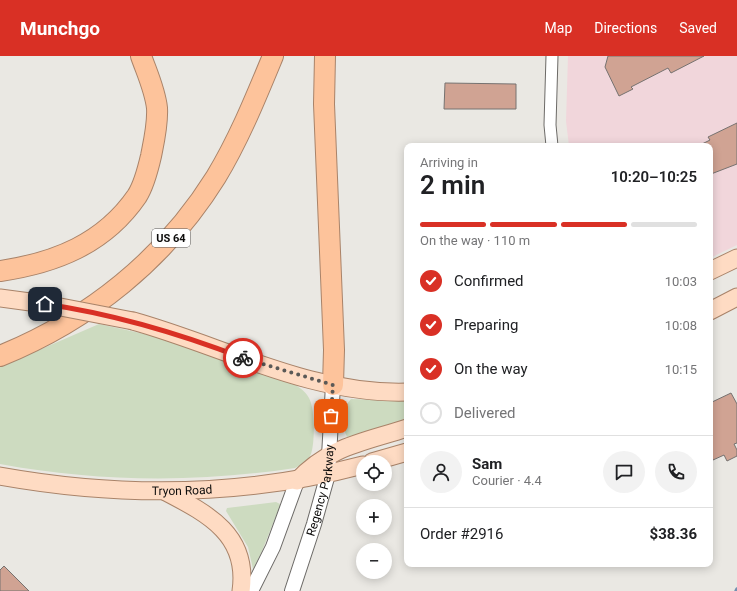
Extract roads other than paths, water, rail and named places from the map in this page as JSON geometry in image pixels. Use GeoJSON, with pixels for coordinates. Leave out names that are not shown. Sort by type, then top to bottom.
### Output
{"type":"FeatureCollection","features":[{"type":"Feature","properties":{"kind":"highway"},"geometry":{"type":"LineString","coordinates":[[0,270],[24,267],[70,253],[97,238],[117,219],[138,195],[148,168],[156,136],[157,109],[152,85],[141,56]]}},
{"type":"Feature","properties":{"kind":"highway","name":"US 64"},"geometry":{"type":"LineString","coordinates":[[0,356],[48,334],[77,317],[120,286],[168,242],[196,207],[216,176],[234,144],[273,56]]}},
{"type":"Feature","properties":{"kind":"highway"},"geometry":{"type":"LineString","coordinates":[[325,56],[324,104],[334,350],[333,385]]}},
{"type":"Feature","properties":{"kind":"main road"},"geometry":{"type":"LineString","coordinates":[[713,270],[736,259]]}},
{"type":"Feature","properties":{"kind":"main road"},"geometry":{"type":"LineString","coordinates":[[713,309],[737,297]]}},
{"type":"Feature","properties":{"kind":"main road"},"geometry":{"type":"LineString","coordinates":[[0,298],[45,304],[133,321],[175,333],[275,369],[333,385],[374,391],[404,392]]}},
{"type":"Feature","properties":{"kind":"main road"},"geometry":{"type":"LineString","coordinates":[[297,481],[312,465],[329,454],[350,444],[404,429]]}},
{"type":"Feature","properties":{"kind":"main road"},"geometry":{"type":"LineString","coordinates":[[392,456],[404,453]]}},
{"type":"Feature","properties":{"kind":"main road","name":"Tryon Road"},"geometry":{"type":"LineString","coordinates":[[0,476],[92,489],[166,491],[242,487],[297,481],[356,467]]}},
{"type":"Feature","properties":{"kind":"main road"},"geometry":{"type":"LineString","coordinates":[[166,491],[202,511],[226,531],[234,543],[239,556],[241,591]]}},
{"type":"Feature","properties":{"kind":"street"},"geometry":{"type":"LineString","coordinates":[[552,56],[550,118],[552,143]]}},
{"type":"Feature","properties":{"kind":"street","name":"Regency Parkway"},"geometry":{"type":"LineString","coordinates":[[292,591],[314,524],[328,474],[333,385]]}},
{"type":"Feature","properties":{"kind":"street","name":"Regency Parkway"},"geometry":{"type":"LineString","coordinates":[[250,591],[273,547],[297,481]]}}]}
